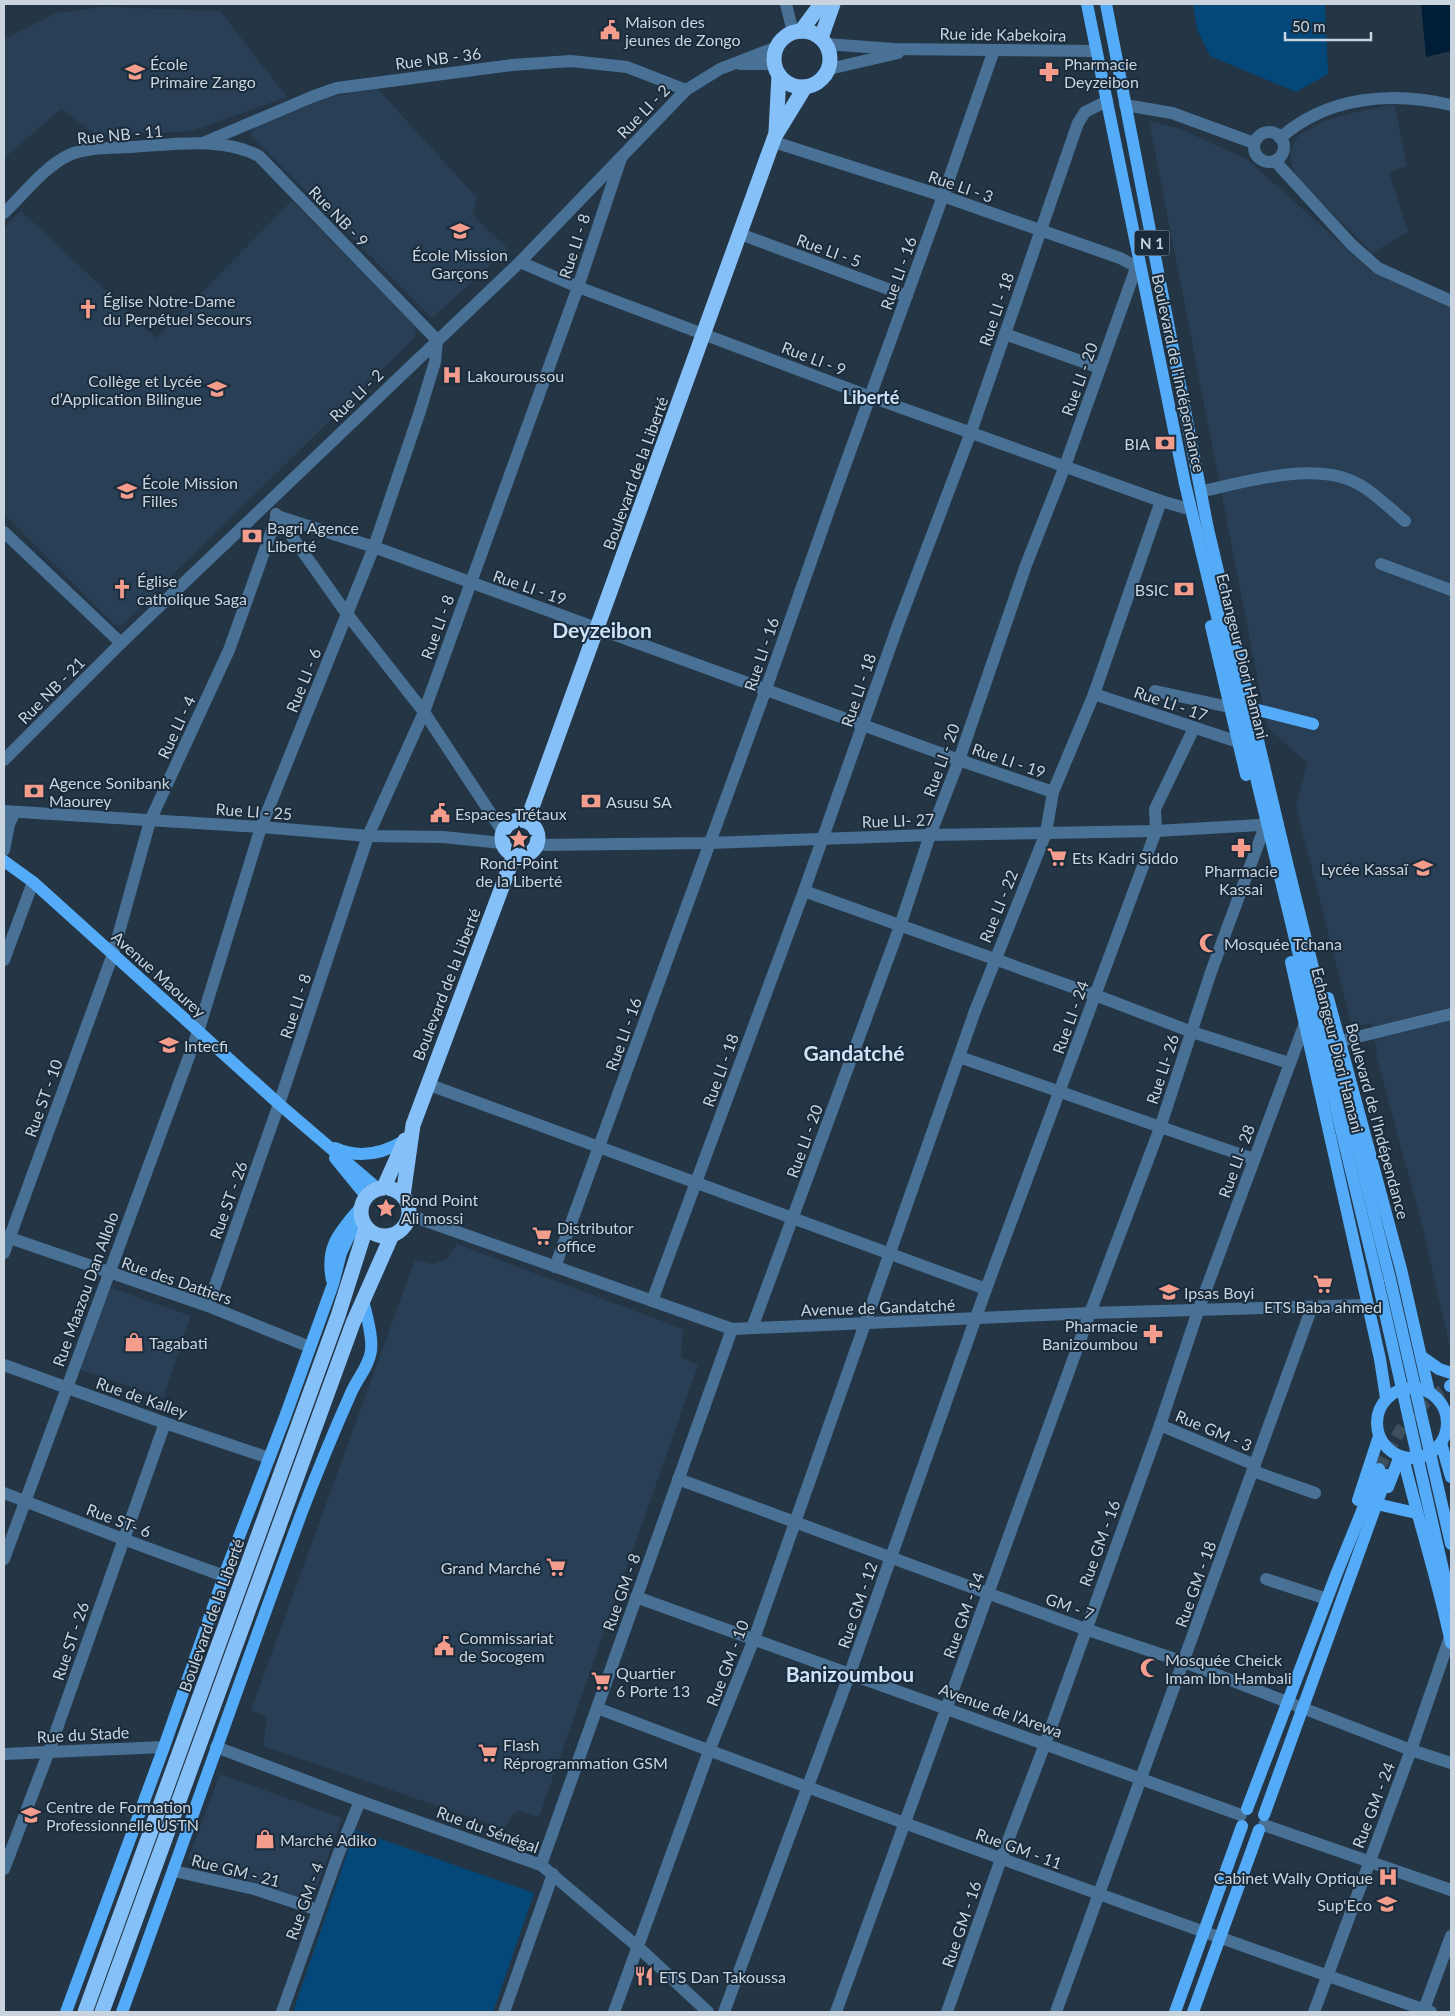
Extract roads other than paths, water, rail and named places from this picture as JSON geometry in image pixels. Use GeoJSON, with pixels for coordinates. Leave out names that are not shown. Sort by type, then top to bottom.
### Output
{"type":"FeatureCollection","features":[{"type":"Feature","properties":{"kind":"highway"},"geometry":{"type":"LineString","coordinates":[[797,32],[815,34],[824,41],[831,60],[829,69],[820,81],[805,87],[795,86],[786,82],[777,70],[777,47],[787,36],[797,32],[821,4]]}},
{"type":"Feature","properties":{"kind":"highway"},"geometry":{"type":"LineString","coordinates":[[824,41],[832,4]]}},
{"type":"Feature","properties":{"kind":"highway","name":"Boulevard de la Liberté"},"geometry":{"type":"LineString","coordinates":[[774,139],[777,70]]}},
{"type":"Feature","properties":{"kind":"highway","name":"Boulevard de la Liberté"},"geometry":{"type":"LineString","coordinates":[[527,821],[774,139],[805,87]]}},
{"type":"Feature","properties":{"kind":"highway"},"geometry":{"type":"LineString","coordinates":[[521,820],[527,821],[536,828],[537,845],[530,854],[514,855],[509,852],[503,837],[510,823],[521,820]]}},
{"type":"Feature","properties":{"kind":"highway","name":"Boulevard de la Liberté"},"geometry":{"type":"LineString","coordinates":[[85,2012],[338,1316],[369,1205],[413,1125],[514,855]]}},
{"type":"Feature","properties":{"kind":"highway","name":"Boulevard de la Liberté"},"geometry":{"type":"LineString","coordinates":[[403,1196],[413,1125]]}},
{"type":"Feature","properties":{"kind":"highway"},"geometry":{"type":"LineString","coordinates":[[398,1191],[403,1196],[409,1208],[409,1215],[403,1228],[392,1235],[378,1235],[369,1205],[398,1191]]}},
{"type":"Feature","properties":{"kind":"highway","name":"Boulevard de la Liberté"},"geometry":{"type":"LineString","coordinates":[[102,2012],[350,1330],[392,1235]]}},
{"type":"Feature","properties":{"kind":"main road","name":"Boulevard de l'Indépendance"},"geometry":{"type":"LineString","coordinates":[[1087,4],[1139,271],[1195,486],[1258,710],[1315,950],[1401,1269],[1429,1392]]}},
{"type":"Feature","properties":{"kind":"main road","name":"Boulevard de l'Indépendance"},"geometry":{"type":"LineString","coordinates":[[1106,4],[1202,530]]}},
{"type":"Feature","properties":{"kind":"main road","name":"Boulevard de l'Indépendance"},"geometry":{"type":"LineString","coordinates":[[1195,486],[1184,508],[1229,707],[1261,830],[1305,1023],[1380,1359],[1386,1398]]}},
{"type":"Feature","properties":{"kind":"main road","name":"Echangeur Diori Hamani"},"geometry":{"type":"LineString","coordinates":[[1202,530],[1283,869],[1390,1278],[1451,1545]]}},
{"type":"Feature","properties":{"kind":"main road"},"geometry":{"type":"LineString","coordinates":[[1258,710],[1313,724]]}},
{"type":"Feature","properties":{"kind":"main road","name":"Avenue Maourey"},"geometry":{"type":"LineString","coordinates":[[4,852],[17,869]]}},
{"type":"Feature","properties":{"kind":"main road","name":"Avenue Maourey"},"geometry":{"type":"LineString","coordinates":[[4,861],[33,882],[198,1032],[326,1143],[369,1205]]}},
{"type":"Feature","properties":{"kind":"main road","name":"Echangeur Diori Hamani"},"geometry":{"type":"LineString","coordinates":[[1283,869],[1308,995],[1378,1282],[1451,1604]]}},
{"type":"Feature","properties":{"kind":"main road"},"geometry":{"type":"LineString","coordinates":[[1283,869],[1315,950]]}},
{"type":"Feature","properties":{"kind":"main road"},"geometry":{"type":"LineString","coordinates":[[1308,995],[1316,1075]]}},
{"type":"Feature","properties":{"kind":"main road"},"geometry":{"type":"LineString","coordinates":[[326,1143],[355,1154],[380,1153],[404,1141]]}},
{"type":"Feature","properties":{"kind":"main road","name":"Boulevard de la Liberté"},"geometry":{"type":"LineString","coordinates":[[66,2012],[164,1747],[224,1576],[333,1284],[329,1267],[332,1248],[341,1230],[369,1205]]}},
{"type":"Feature","properties":{"kind":"main road"},"geometry":{"type":"LineString","coordinates":[[122,2012],[174,1871],[216,1747],[324,1454],[368,1362],[371,1343],[363,1299]]}},
{"type":"Feature","properties":{"kind":"main road"},"geometry":{"type":"LineString","coordinates":[[1422,1357],[1451,1379]]}},
{"type":"Feature","properties":{"kind":"main road"},"geometry":{"type":"LineString","coordinates":[[1429,1392],[1440,1379],[1451,1379]]}},
{"type":"Feature","properties":{"kind":"main road"},"geometry":{"type":"LineString","coordinates":[[1407,1388],[1418,1388],[1429,1392],[1442,1404],[1449,1419],[1446,1433],[1441,1443],[1430,1454],[1421,1457],[1402,1456],[1393,1452],[1385,1445],[1380,1436],[1377,1416],[1386,1398],[1396,1391],[1407,1388]]}},
{"type":"Feature","properties":{"kind":"main road"},"geometry":{"type":"LineString","coordinates":[[1175,2012],[1243,1816],[1336,1575],[1380,1436]]}},
{"type":"Feature","properties":{"kind":"main road"},"geometry":{"type":"LineString","coordinates":[[1441,1443],[1451,1477]]}},
{"type":"Feature","properties":{"kind":"main road"},"geometry":{"type":"LineString","coordinates":[[1192,2012],[1348,1586],[1402,1456]]}},
{"type":"Feature","properties":{"kind":"main road"},"geometry":{"type":"LineString","coordinates":[[1402,1456],[1451,1640]]}},
{"type":"Feature","properties":{"kind":"main road"},"geometry":{"type":"LineString","coordinates":[[1336,1575],[1383,1472],[1348,1586]]}},
{"type":"Feature","properties":{"kind":"main road"},"geometry":{"type":"LineString","coordinates":[[1382,1505],[1416,1513]]}},
{"type":"Feature","properties":{"kind":"main road"},"geometry":{"type":"LineString","coordinates":[[1243,1816],[1257,1808],[1262,1823]]}},
{"type":"Feature","properties":{"kind":"main road"},"geometry":{"type":"LineString","coordinates":[[1243,1816],[1250,1832],[1262,1823]]}},
{"type":"Feature","properties":{"kind":"street"},"geometry":{"type":"LineString","coordinates":[[786,4],[797,32]]}},
{"type":"Feature","properties":{"kind":"street"},"geometry":{"type":"LineString","coordinates":[[824,41],[910,49]]}},
{"type":"Feature","properties":{"kind":"street"},"geometry":{"type":"LineString","coordinates":[[732,64],[777,47]]}},
{"type":"Feature","properties":{"kind":"street"},"geometry":{"type":"LineString","coordinates":[[829,69],[910,49]]}},
{"type":"Feature","properties":{"kind":"street","name":"Rue ide Kabekoira"},"geometry":{"type":"LineString","coordinates":[[910,49],[1096,51]]}},
{"type":"Feature","properties":{"kind":"street","name":"Rue LI - 16"},"geometry":{"type":"LineString","coordinates":[[555,1267],[766,689],[994,50]]}},
{"type":"Feature","properties":{"kind":"street","name":"Rue NB - 36"},"geometry":{"type":"LineString","coordinates":[[201,144],[337,88],[512,65],[571,61],[627,67],[686,90]]}},
{"type":"Feature","properties":{"kind":"street"},"geometry":{"type":"LineString","coordinates":[[732,64],[777,70]]}},
{"type":"Feature","properties":{"kind":"street","name":"Rue LI - 2"},"geometry":{"type":"LineString","coordinates":[[121,643],[520,262],[686,90],[706,76],[732,64]]}},
{"type":"Feature","properties":{"kind":"street"},"geometry":{"type":"LineString","coordinates":[[1280,138],[1293,127],[1313,116],[1336,105],[1358,100],[1386,96],[1431,100],[1451,105]]}},
{"type":"Feature","properties":{"kind":"street","name":"Rue LI - 18"},"geometry":{"type":"LineString","coordinates":[[652,1301],[804,891],[898,625],[971,432],[1078,123],[1086,112],[1107,101]]}},
{"type":"Feature","properties":{"kind":"street"},"geometry":{"type":"LineString","coordinates":[[1125,105],[1172,113],[1254,143]]}},
{"type":"Feature","properties":{"kind":"street"},"geometry":{"type":"LineString","coordinates":[[1268,132],[1277,134],[1280,138],[1283,150],[1275,161],[1266,162],[1254,153],[1254,143],[1259,135],[1268,132]]}},
{"type":"Feature","properties":{"kind":"street","name":"Rue LI - 3"},"geometry":{"type":"LineString","coordinates":[[774,139],[1120,258],[1139,271]]}},
{"type":"Feature","properties":{"kind":"street","name":"Rue NB - 11"},"geometry":{"type":"LineString","coordinates":[[4,214],[52,166],[72,154],[96,149],[201,144]]}},
{"type":"Feature","properties":{"kind":"street","name":"Rue NB - 9"},"geometry":{"type":"LineString","coordinates":[[201,144],[234,148],[259,156],[437,340]]}},
{"type":"Feature","properties":{"kind":"street","name":"Rue LI - 8"},"geometry":{"type":"LineString","coordinates":[[279,1104],[368,836],[424,712],[578,287],[621,158]]}},
{"type":"Feature","properties":{"kind":"street"},"geometry":{"type":"LineString","coordinates":[[1275,161],[1351,244],[1378,268],[1451,301]]}},
{"type":"Feature","properties":{"kind":"street","name":"Rue LI - 5"},"geometry":{"type":"LineString","coordinates":[[740,234],[907,296]]}},
{"type":"Feature","properties":{"kind":"street","name":"Rue LI - 9"},"geometry":{"type":"LineString","coordinates":[[520,262],[578,287],[870,397],[1184,508]]}},
{"type":"Feature","properties":{"kind":"street","name":"Rue LI - 20"},"geometry":{"type":"LineString","coordinates":[[752,1328],[900,926],[930,835],[959,760],[1026,565],[1065,466],[1100,368],[1139,271]]}},
{"type":"Feature","properties":{"kind":"street"},"geometry":{"type":"LineString","coordinates":[[1005,334],[1100,368]]}},
{"type":"Feature","properties":{"kind":"street","name":"Rue LI - 6"},"geometry":{"type":"LineString","coordinates":[[198,1032],[261,827],[374,547],[435,362],[437,340]]}},
{"type":"Feature","properties":{"kind":"street"},"geometry":{"type":"LineString","coordinates":[[1195,486],[1299,472],[1316,472],[1348,479],[1358,484],[1405,521]]}},
{"type":"Feature","properties":{"kind":"street"},"geometry":{"type":"LineString","coordinates":[[269,501],[277,516],[347,614],[424,712],[503,837]]}},
{"type":"Feature","properties":{"kind":"street","name":"Rue LI - 22"},"geometry":{"type":"LineString","coordinates":[[864,1324],[994,959],[1046,833],[1053,792],[1094,694],[1161,501]]}},
{"type":"Feature","properties":{"kind":"street","name":"Rue LI - 19"},"geometry":{"type":"LineString","coordinates":[[277,516],[374,547],[959,760],[1053,792]]}},
{"type":"Feature","properties":{"kind":"street","name":"Rue LI - 4"},"geometry":{"type":"LineString","coordinates":[[113,954],[150,820],[229,650],[277,516]]}},
{"type":"Feature","properties":{"kind":"street"},"geometry":{"type":"LineString","coordinates":[[4,532],[121,643]]}},
{"type":"Feature","properties":{"kind":"street"},"geometry":{"type":"LineString","coordinates":[[1382,564],[1451,590]]}},
{"type":"Feature","properties":{"kind":"street","name":"Rue NB - 21"},"geometry":{"type":"LineString","coordinates":[[4,760],[121,643]]}},
{"type":"Feature","properties":{"kind":"street"},"geometry":{"type":"LineString","coordinates":[[1155,691],[1229,707]]}},
{"type":"Feature","properties":{"kind":"street","name":"Rue LI - 17"},"geometry":{"type":"LineString","coordinates":[[1094,694],[1238,742]]}},
{"type":"Feature","properties":{"kind":"street","name":"Rue LI - 24"},"geometry":{"type":"LineString","coordinates":[[976,1320],[1156,832],[1155,809],[1194,728]]}},
{"type":"Feature","properties":{"kind":"street"},"geometry":{"type":"LineString","coordinates":[[4,852],[9,824],[7,811]]}},
{"type":"Feature","properties":{"kind":"street","name":"Rue LI - 25"},"geometry":{"type":"LineString","coordinates":[[7,811],[261,827],[368,836],[503,837]]}},
{"type":"Feature","properties":{"kind":"street","name":"Rue LI- 27"},"geometry":{"type":"LineString","coordinates":[[537,845],[710,843],[930,835],[1261,830]]}},
{"type":"Feature","properties":{"kind":"street","name":"Rue LI- 26"},"geometry":{"type":"LineString","coordinates":[[1090,1313],[1160,1128],[1211,972],[1261,830]]}},
{"type":"Feature","properties":{"kind":"street"},"geometry":{"type":"LineString","coordinates":[[4,960],[33,882]]}},
{"type":"Feature","properties":{"kind":"street"},"geometry":{"type":"LineString","coordinates":[[804,891],[1096,995],[1192,1032],[1289,1064]]}},
{"type":"Feature","properties":{"kind":"street","name":"Rue ST - 10"},"geometry":{"type":"LineString","coordinates":[[4,1254],[6,1237],[113,954]]}},
{"type":"Feature","properties":{"kind":"street"},"geometry":{"type":"LineString","coordinates":[[1341,1041],[1451,1014]]}},
{"type":"Feature","properties":{"kind":"street","name":"Rue LI - 28"},"geometry":{"type":"LineString","coordinates":[[1198,1311],[1305,1023]]}},
{"type":"Feature","properties":{"kind":"street","name":"Rue Maazou Dan Allolo"},"geometry":{"type":"LineString","coordinates":[[4,1559],[198,1032]]}},
{"type":"Feature","properties":{"kind":"street"},"geometry":{"type":"LineString","coordinates":[[958,1057],[1254,1159]]}},
{"type":"Feature","properties":{"kind":"street"},"geometry":{"type":"LineString","coordinates":[[427,1084],[986,1289]]}},
{"type":"Feature","properties":{"kind":"street","name":"Rue ST - 26"},"geometry":{"type":"LineString","coordinates":[[208,1306],[279,1104]]}},
{"type":"Feature","properties":{"kind":"street","name":"Avenue de Gandatché"},"geometry":{"type":"LineString","coordinates":[[409,1215],[732,1329],[976,1320],[1090,1313],[1367,1305]]}},
{"type":"Feature","properties":{"kind":"street","name":"Rue des Dattiers"},"geometry":{"type":"LineString","coordinates":[[6,1237],[208,1306],[310,1347]]}},
{"type":"Feature","properties":{"kind":"street","name":"Rue GM - 18"},"geometry":{"type":"LineString","coordinates":[[1056,2012],[1312,1307]]}},
{"type":"Feature","properties":{"kind":"street","name":"Rue GM - 16"},"geometry":{"type":"LineString","coordinates":[[948,2012],[1001,1859],[1045,1744],[1160,1425],[1198,1311]]}},
{"type":"Feature","properties":{"kind":"street","name":"Rue GM - 14"},"geometry":{"type":"LineString","coordinates":[[836,2012],[1090,1313]]}},
{"type":"Feature","properties":{"kind":"street","name":"Rue GM - 12"},"geometry":{"type":"LineString","coordinates":[[724,2012],[850,1674],[890,1556],[976,1320]]}},
{"type":"Feature","properties":{"kind":"street","name":"Rue GM - 10"},"geometry":{"type":"LineString","coordinates":[[614,2012],[709,1751],[754,1639],[864,1324]]}},
{"type":"Feature","properties":{"kind":"street","name":"Rue GM - 8"},"geometry":{"type":"LineString","coordinates":[[541,1865],[732,1329]]}},
{"type":"Feature","properties":{"kind":"street","name":"Rue de Kalley"},"geometry":{"type":"LineString","coordinates":[[4,1365],[269,1458]]}},
{"type":"Feature","properties":{"kind":"street","name":"Rue ST - 26"},"geometry":{"type":"LineString","coordinates":[[4,1869],[49,1751],[165,1423]]}},
{"type":"Feature","properties":{"kind":"street","name":"Rue GM - 3"},"geometry":{"type":"LineString","coordinates":[[1160,1425],[1254,1468],[1315,1493]]}},
{"type":"Feature","properties":{"kind":"street","name":"GM - 7"},"geometry":{"type":"LineString","coordinates":[[678,1479],[1085,1629],[1184,1662],[1411,1750],[1451,1762]]}},
{"type":"Feature","properties":{"kind":"street","name":"Rue ST- 6"},"geometry":{"type":"LineString","coordinates":[[4,1492],[123,1540],[224,1576]]}},
{"type":"Feature","properties":{"kind":"street"},"geometry":{"type":"LineString","coordinates":[[1266,1579],[1327,1599]]}},
{"type":"Feature","properties":{"kind":"street","name":"Avenue de l'Arewa"},"geometry":{"type":"LineString","coordinates":[[636,1597],[1243,1816]]}},
{"type":"Feature","properties":{"kind":"street","name":"Rue GM - 24"},"geometry":{"type":"LineString","coordinates":[[1314,2012],[1326,1975],[1451,1640]]}},
{"type":"Feature","properties":{"kind":"street","name":"Rue GM - 11"},"geometry":{"type":"LineString","coordinates":[[597,1708],[1001,1859],[1204,1930],[1426,2011]]}},
{"type":"Feature","properties":{"kind":"street","name":"Rue du Stade"},"geometry":{"type":"LineString","coordinates":[[4,1754],[164,1747]]}},
{"type":"Feature","properties":{"kind":"street","name":"Rue du Sénégal"},"geometry":{"type":"LineString","coordinates":[[216,1747],[360,1801],[541,1865],[638,1947],[708,2012]]}},
{"type":"Feature","properties":{"kind":"street","name":"Rue GM - 4"},"geometry":{"type":"LineString","coordinates":[[282,2012],[318,1910],[360,1801]]}},
{"type":"Feature","properties":{"kind":"street"},"geometry":{"type":"LineString","coordinates":[[1262,1823],[1451,1890]]}},
{"type":"Feature","properties":{"kind":"street","name":"Rue GM - 21"},"geometry":{"type":"LineString","coordinates":[[174,1871],[254,1888],[318,1910]]}},
{"type":"Feature","properties":{"kind":"street"},"geometry":{"type":"LineString","coordinates":[[504,2012],[553,1874]]}},
{"type":"Feature","properties":{"kind":"street"},"geometry":{"type":"LineString","coordinates":[[1426,2011],[1451,1936]]}},
{"type":"Feature","properties":{"kind":"tunnel"},"geometry":{"type":"LineString","coordinates":[[1379,1469],[1393,1442],[1407,1421],[1424,1404],[1450,1386]]}},
{"type":"Feature","properties":{"kind":"place","name":"Maison des jeunes de Zongo"},"geometry":{"type":"Point","coordinates":[610,30]}},
{"type":"Feature","properties":{"kind":"place","name":"École Primaire Zango"},"geometry":{"type":"Point","coordinates":[135,72]}},
{"type":"Feature","properties":{"kind":"place","name":"Pharmacie Deyzeibon"},"geometry":{"type":"Point","coordinates":[1049,72]}},
{"type":"Feature","properties":{"kind":"place","name":"École Mission Garçons"},"geometry":{"type":"Point","coordinates":[460,231]}},
{"type":"Feature","properties":{"kind":"place","name":"Église Notre-Dame du Perpétuel Secours"},"geometry":{"type":"Point","coordinates":[88,309]}},
{"type":"Feature","properties":{"kind":"place","name":"Lakouroussou"},"geometry":{"type":"Point","coordinates":[452,375]}},
{"type":"Feature","properties":{"kind":"place","name":"Collège et Lycée d’Application Bilingue"},"geometry":{"type":"Point","coordinates":[217,389]}},
{"type":"Feature","properties":{"kind":"place","name":"BIA"},"geometry":{"type":"Point","coordinates":[1165,443]}},
{"type":"Feature","properties":{"kind":"place","name":"École Mission Filles"},"geometry":{"type":"Point","coordinates":[127,491]}},
{"type":"Feature","properties":{"kind":"place","name":"Bagri Agence Liberté"},"geometry":{"type":"Point","coordinates":[252,536]}},
{"type":"Feature","properties":{"kind":"place","name":"Église catholique Saga"},"geometry":{"type":"Point","coordinates":[122,589]}},
{"type":"Feature","properties":{"kind":"place","name":"BSIC"},"geometry":{"type":"Point","coordinates":[1184,589]}},
{"type":"Feature","properties":{"kind":"place","name":"Agence Sonibank Maourey"},"geometry":{"type":"Point","coordinates":[34,791]}},
{"type":"Feature","properties":{"kind":"place","name":"Asusu SA"},"geometry":{"type":"Point","coordinates":[591,801]}},
{"type":"Feature","properties":{"kind":"place","name":"Espaces Trétaux"},"geometry":{"type":"Point","coordinates":[440,813]}},
{"type":"Feature","properties":{"kind":"place","name":"Rond-Point de la Liberté"},"geometry":{"type":"Point","coordinates":[519,839]}},
{"type":"Feature","properties":{"kind":"place","name":"Pharmacie Kassai"},"geometry":{"type":"Point","coordinates":[1241,848]}},
{"type":"Feature","properties":{"kind":"place","name":"Ets Kadri Siddo"},"geometry":{"type":"Point","coordinates":[1057,857]}},
{"type":"Feature","properties":{"kind":"place","name":"Lycée Kassaï"},"geometry":{"type":"Point","coordinates":[1423,868]}},
{"type":"Feature","properties":{"kind":"place","name":"Mosquée Tchana"},"geometry":{"type":"Point","coordinates":[1209,943]}},
{"type":"Feature","properties":{"kind":"place","name":"Intecfi"},"geometry":{"type":"Point","coordinates":[169,1045]}},
{"type":"Feature","properties":{"kind":"place","name":"Rond Point Ali mossi"},"geometry":{"type":"Point","coordinates":[386,1208]}},
{"type":"Feature","properties":{"kind":"place","name":"Distributor office"},"geometry":{"type":"Point","coordinates":[542,1236]}},
{"type":"Feature","properties":{"kind":"place","name":"ETS Baba ahmed"},"geometry":{"type":"Point","coordinates":[1323,1284]}},
{"type":"Feature","properties":{"kind":"place","name":"Ipsas Boyi"},"geometry":{"type":"Point","coordinates":[1169,1292]}},
{"type":"Feature","properties":{"kind":"place","name":"Pharmacie Banizoumbou"},"geometry":{"type":"Point","coordinates":[1153,1334]}},
{"type":"Feature","properties":{"kind":"place","name":"Tagabati"},"geometry":{"type":"Point","coordinates":[134,1342]}},
{"type":"Feature","properties":{"kind":"place","name":"Grand Marché"},"geometry":{"type":"Point","coordinates":[556,1567]}},
{"type":"Feature","properties":{"kind":"place","name":"Commissariat de Socogem"},"geometry":{"type":"Point","coordinates":[444,1646]}},
{"type":"Feature","properties":{"kind":"place","name":"Mosquée Cheick Imam Ibn Hambali"},"geometry":{"type":"Point","coordinates":[1150,1668]}},
{"type":"Feature","properties":{"kind":"place","name":"Quartier 6 Porte 13"},"geometry":{"type":"Point","coordinates":[601,1681]}},
{"type":"Feature","properties":{"kind":"place","name":"Flash Réprogrammation GSM"},"geometry":{"type":"Point","coordinates":[488,1753]}},
{"type":"Feature","properties":{"kind":"place","name":"Centre de Formation Professionnelle USTN"},"geometry":{"type":"Point","coordinates":[31,1815]}},
{"type":"Feature","properties":{"kind":"place","name":"Marché Adiko"},"geometry":{"type":"Point","coordinates":[265,1839]}},
{"type":"Feature","properties":{"kind":"place","name":"Cabinet Wally Optique"},"geometry":{"type":"Point","coordinates":[1388,1877]}},
{"type":"Feature","properties":{"kind":"place","name":"Sup'Eco"},"geometry":{"type":"Point","coordinates":[1387,1904]}},
{"type":"Feature","properties":{"kind":"place","name":"ETS Dan Takoussa"},"geometry":{"type":"Point","coordinates":[644,1976]}},
{"type":"Feature","properties":{"kind":"district","name":"Liberté"},"geometry":{"type":"Point","coordinates":[871,397]}},
{"type":"Feature","properties":{"kind":"district","name":"Deyzeibon"},"geometry":{"type":"Point","coordinates":[602,629]}},
{"type":"Feature","properties":{"kind":"district","name":"Gandatché"},"geometry":{"type":"Point","coordinates":[854,1052]}},
{"type":"Feature","properties":{"kind":"district","name":"Banizoumbou"},"geometry":{"type":"Point","coordinates":[850,1673]}}]}
